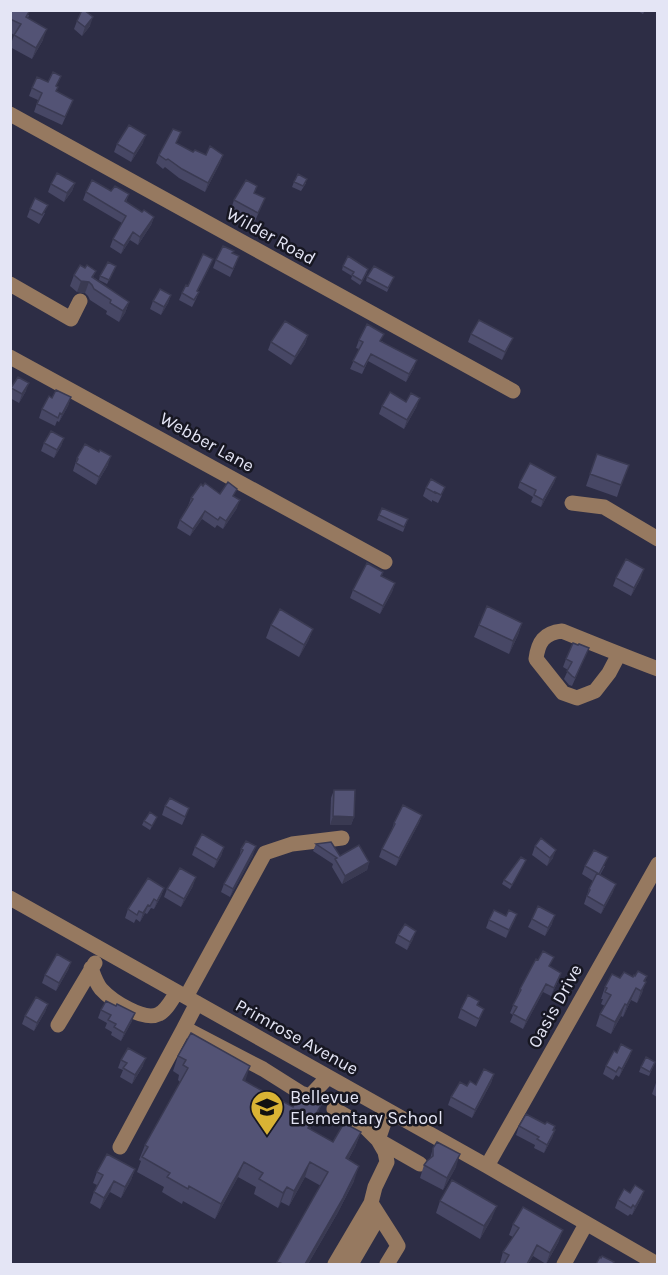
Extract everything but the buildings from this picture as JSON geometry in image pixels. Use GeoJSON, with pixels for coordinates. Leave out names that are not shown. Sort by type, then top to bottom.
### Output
{"type":"FeatureCollection","features":[{"type":"Feature","properties":{"kind":"street","name":"Wilder Road"},"geometry":{"type":"LineString","coordinates":[[10,114],[513,392]]}},
{"type":"Feature","properties":{"kind":"street"},"geometry":{"type":"LineString","coordinates":[[10,284],[71,319],[81,301]]}},
{"type":"Feature","properties":{"kind":"street","name":"Webber Lane"},"geometry":{"type":"LineString","coordinates":[[10,357],[385,562]]}},
{"type":"Feature","properties":{"kind":"street"},"geometry":{"type":"LineString","coordinates":[[572,503],[604,507],[657,539]]}},
{"type":"Feature","properties":{"kind":"street"},"geometry":{"type":"LineString","coordinates":[[619,654],[609,673],[595,691],[578,698],[563,693],[536,659],[542,639],[552,632],[562,632],[619,654],[657,669]]}},
{"type":"Feature","properties":{"kind":"street"},"geometry":{"type":"LineString","coordinates":[[120,1147],[184,1028],[186,997],[265,853],[292,844],[342,838]]}},
{"type":"Feature","properties":{"kind":"street","name":"Oasis Drive"},"geometry":{"type":"LineString","coordinates":[[487,1167],[657,867]]}},
{"type":"Feature","properties":{"kind":"street","name":"Primrose Avenue"},"geometry":{"type":"LineString","coordinates":[[10,898],[487,1167],[654,1264]]}},
{"type":"Feature","properties":{"kind":"street"},"geometry":{"type":"LineString","coordinates":[[58,1025],[102,950]]}},
{"type":"Feature","properties":{"kind":"street"},"geometry":{"type":"LineString","coordinates":[[92,968],[95,979],[102,989],[116,1001],[138,1013],[150,1016],[160,1014],[169,1005],[186,997]]}},
{"type":"Feature","properties":{"kind":"street"},"geometry":{"type":"LineString","coordinates":[[184,1028],[263,1069],[301,1093],[310,1096],[328,1077]]}},
{"type":"Feature","properties":{"kind":"street"},"geometry":{"type":"LineString","coordinates":[[334,1109],[365,1127],[378,1140],[385,1152],[387,1162],[375,1187],[375,1209],[351,1264]]}},
{"type":"Feature","properties":{"kind":"street"},"geometry":{"type":"LineString","coordinates":[[378,1140],[388,1111]]}},
{"type":"Feature","properties":{"kind":"street"},"geometry":{"type":"LineString","coordinates":[[378,1140],[420,1164]]}},
{"type":"Feature","properties":{"kind":"street"},"geometry":{"type":"LineString","coordinates":[[335,1264],[375,1209]]}},
{"type":"Feature","properties":{"kind":"street"},"geometry":{"type":"LineString","coordinates":[[375,1209],[398,1246],[387,1264]]}},
{"type":"Feature","properties":{"kind":"street"},"geometry":{"type":"LineString","coordinates":[[564,1264],[586,1224]]}},
{"type":"Feature","properties":{"kind":"place","name":"Bellevue Elementary School"},"geometry":{"type":"Point","coordinates":[267,1136]}}]}
